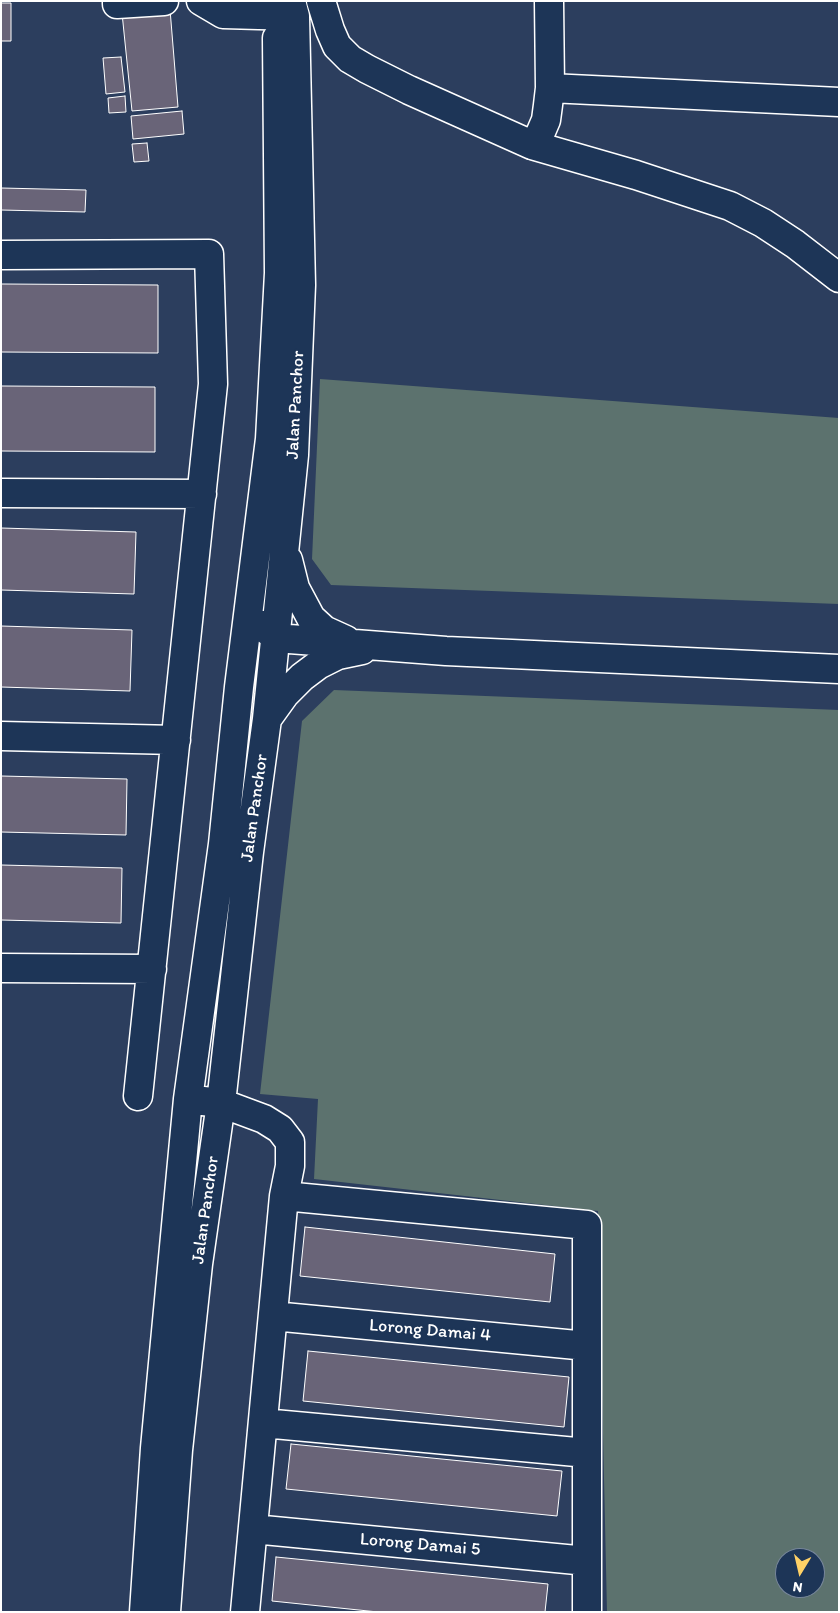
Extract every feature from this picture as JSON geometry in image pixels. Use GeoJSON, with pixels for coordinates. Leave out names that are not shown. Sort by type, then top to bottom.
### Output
{"type":"FeatureCollection","features":[{"type":"Feature","properties":{"kind":"street"},"geometry":{"type":"LineString","coordinates":[[117,1],[117,4],[164,1]]}},
{"type":"Feature","properties":{"kind":"street"},"geometry":{"type":"LineString","coordinates":[[201,1],[223,14],[287,9]]}},
{"type":"Feature","properties":{"kind":"street"},"geometry":{"type":"LineString","coordinates":[[320,1],[337,46],[350,59],[410,90],[532,145],[636,175],[730,206],[763,223],[795,244],[839,278]]}},
{"type":"Feature","properties":{"kind":"street"},"geometry":{"type":"LineString","coordinates":[[532,145],[540,134],[546,120],[550,88],[548,1]]}},
{"type":"Feature","properties":{"kind":"street","name":"Jalan Panchor"},"geometry":{"type":"LineString","coordinates":[[166,1612],[178,1450],[198,1264],[221,1103],[249,852],[267,719],[294,455],[301,285],[287,9]]}},
{"type":"Feature","properties":{"kind":"street","name":"Jalan Panchor"},"geometry":{"type":"LineString","coordinates":[[144,1612],[155,1448],[188,1099],[223,844],[239,687],[270,438],[279,273],[287,9]]}},
{"type":"Feature","properties":{"kind":"street"},"geometry":{"type":"LineString","coordinates":[[550,88],[839,102]]}},
{"type":"Feature","properties":{"kind":"street"},"geometry":{"type":"LineString","coordinates":[[1,255],[209,254],[213,384],[138,1096]]}},
{"type":"Feature","properties":{"kind":"street"},"geometry":{"type":"LineString","coordinates":[[1,493],[202,494]]}},
{"type":"Feature","properties":{"kind":"street"},"geometry":{"type":"LineString","coordinates":[[285,544],[295,588],[311,618],[324,630],[353,643]]}},
{"type":"Feature","properties":{"kind":"street"},"geometry":{"type":"LineString","coordinates":[[251,588],[260,616],[268,631],[276,638],[446,651],[839,669]]}},
{"type":"Feature","properties":{"kind":"street"},"geometry":{"type":"LineString","coordinates":[[239,687],[257,658],[276,638]]}},
{"type":"Feature","properties":{"kind":"street"},"geometry":{"type":"LineString","coordinates":[[267,719],[285,694],[302,677],[318,665],[338,655],[383,646]]}},
{"type":"Feature","properties":{"kind":"street"},"geometry":{"type":"LineString","coordinates":[[1,736],[176,740]]}},
{"type":"Feature","properties":{"kind":"street"},"geometry":{"type":"LineString","coordinates":[[1,968],[152,970]]}},
{"type":"Feature","properties":{"kind":"street"},"geometry":{"type":"LineString","coordinates":[[188,1099],[221,1103],[264,1119],[280,1129],[290,1142],[290,1166],[284,1196],[245,1612]]}},
{"type":"Feature","properties":{"kind":"street"},"geometry":{"type":"LineString","coordinates":[[284,1196],[587,1225],[587,1612]]}},
{"type":"Feature","properties":{"kind":"street","name":"Lorong Damai 4"},"geometry":{"type":"LineString","coordinates":[[273,1316],[587,1346]]}},
{"type":"Feature","properties":{"kind":"street"},"geometry":{"type":"LineString","coordinates":[[263,1423],[587,1454]]}},
{"type":"Feature","properties":{"kind":"street","name":"Lorong Damai 5"},"geometry":{"type":"LineString","coordinates":[[253,1529],[587,1561]]}},
{"type":"Feature","properties":{"kind":"green space"},"geometry":{"type":"Polygon","coordinates":[[[320,379],[839,418],[839,604],[331,585],[312,559],[320,379]]]}},
{"type":"Feature","properties":{"kind":"green space"},"geometry":{"type":"Polygon","coordinates":[[[334,690],[839,710],[839,1612],[607,1612],[598,1211],[314,1179],[318,1099],[260,1094],[302,721],[334,690]]]}},
{"type":"Feature","properties":{"kind":"building"},"geometry":{"type":"Polygon","coordinates":[[[1,3],[11,3],[11,41],[1,41],[1,3]]]}},
{"type":"Feature","properties":{"kind":"building"},"geometry":{"type":"Polygon","coordinates":[[[170,9],[178,107],[132,111],[122,13],[170,9]]]}},
{"type":"Feature","properties":{"kind":"building"},"geometry":{"type":"Polygon","coordinates":[[[121,57],[125,92],[106,94],[103,58],[121,57]]]}},
{"type":"Feature","properties":{"kind":"building"},"geometry":{"type":"Polygon","coordinates":[[[125,96],[126,112],[109,113],[108,98],[125,96]]]}},
{"type":"Feature","properties":{"kind":"building"},"geometry":{"type":"Polygon","coordinates":[[[182,111],[184,134],[133,139],[131,116],[182,111]]]}},
{"type":"Feature","properties":{"kind":"building"},"geometry":{"type":"Polygon","coordinates":[[[147,143],[149,161],[134,162],[132,144],[147,143]]]}},
{"type":"Feature","properties":{"kind":"building"},"geometry":{"type":"Polygon","coordinates":[[[1,188],[86,190],[85,212],[1,210],[1,188]]]}},
{"type":"Feature","properties":{"kind":"building"},"geometry":{"type":"Polygon","coordinates":[[[1,284],[158,285],[158,353],[1,352],[1,284]]]}},
{"type":"Feature","properties":{"kind":"building"},"geometry":{"type":"Polygon","coordinates":[[[1,386],[155,387],[155,452],[1,451],[1,386]]]}},
{"type":"Feature","properties":{"kind":"building"},"geometry":{"type":"Polygon","coordinates":[[[1,528],[136,532],[134,594],[1,590],[1,528]]]}},
{"type":"Feature","properties":{"kind":"building"},"geometry":{"type":"Polygon","coordinates":[[[1,626],[132,630],[130,691],[1,687],[1,626]]]}},
{"type":"Feature","properties":{"kind":"building"},"geometry":{"type":"Polygon","coordinates":[[[1,776],[127,779],[126,835],[1,832],[1,776]]]}},
{"type":"Feature","properties":{"kind":"building"},"geometry":{"type":"Polygon","coordinates":[[[1,865],[122,868],[121,923],[1,920],[1,865]]]}},
{"type":"Feature","properties":{"kind":"building"},"geometry":{"type":"Polygon","coordinates":[[[305,1227],[555,1254],[550,1302],[300,1276],[305,1227]]]}},
{"type":"Feature","properties":{"kind":"building"},"geometry":{"type":"Polygon","coordinates":[[[308,1351],[569,1377],[564,1427],[303,1401],[308,1351]]]}},
{"type":"Feature","properties":{"kind":"building"},"geometry":{"type":"Polygon","coordinates":[[[291,1444],[562,1471],[557,1516],[286,1489],[291,1444]]]}},
{"type":"Feature","properties":{"kind":"building"},"geometry":{"type":"Polygon","coordinates":[[[276,1557],[548,1584],[545,1612],[378,1612],[272,1601],[276,1557]]]}}]}
